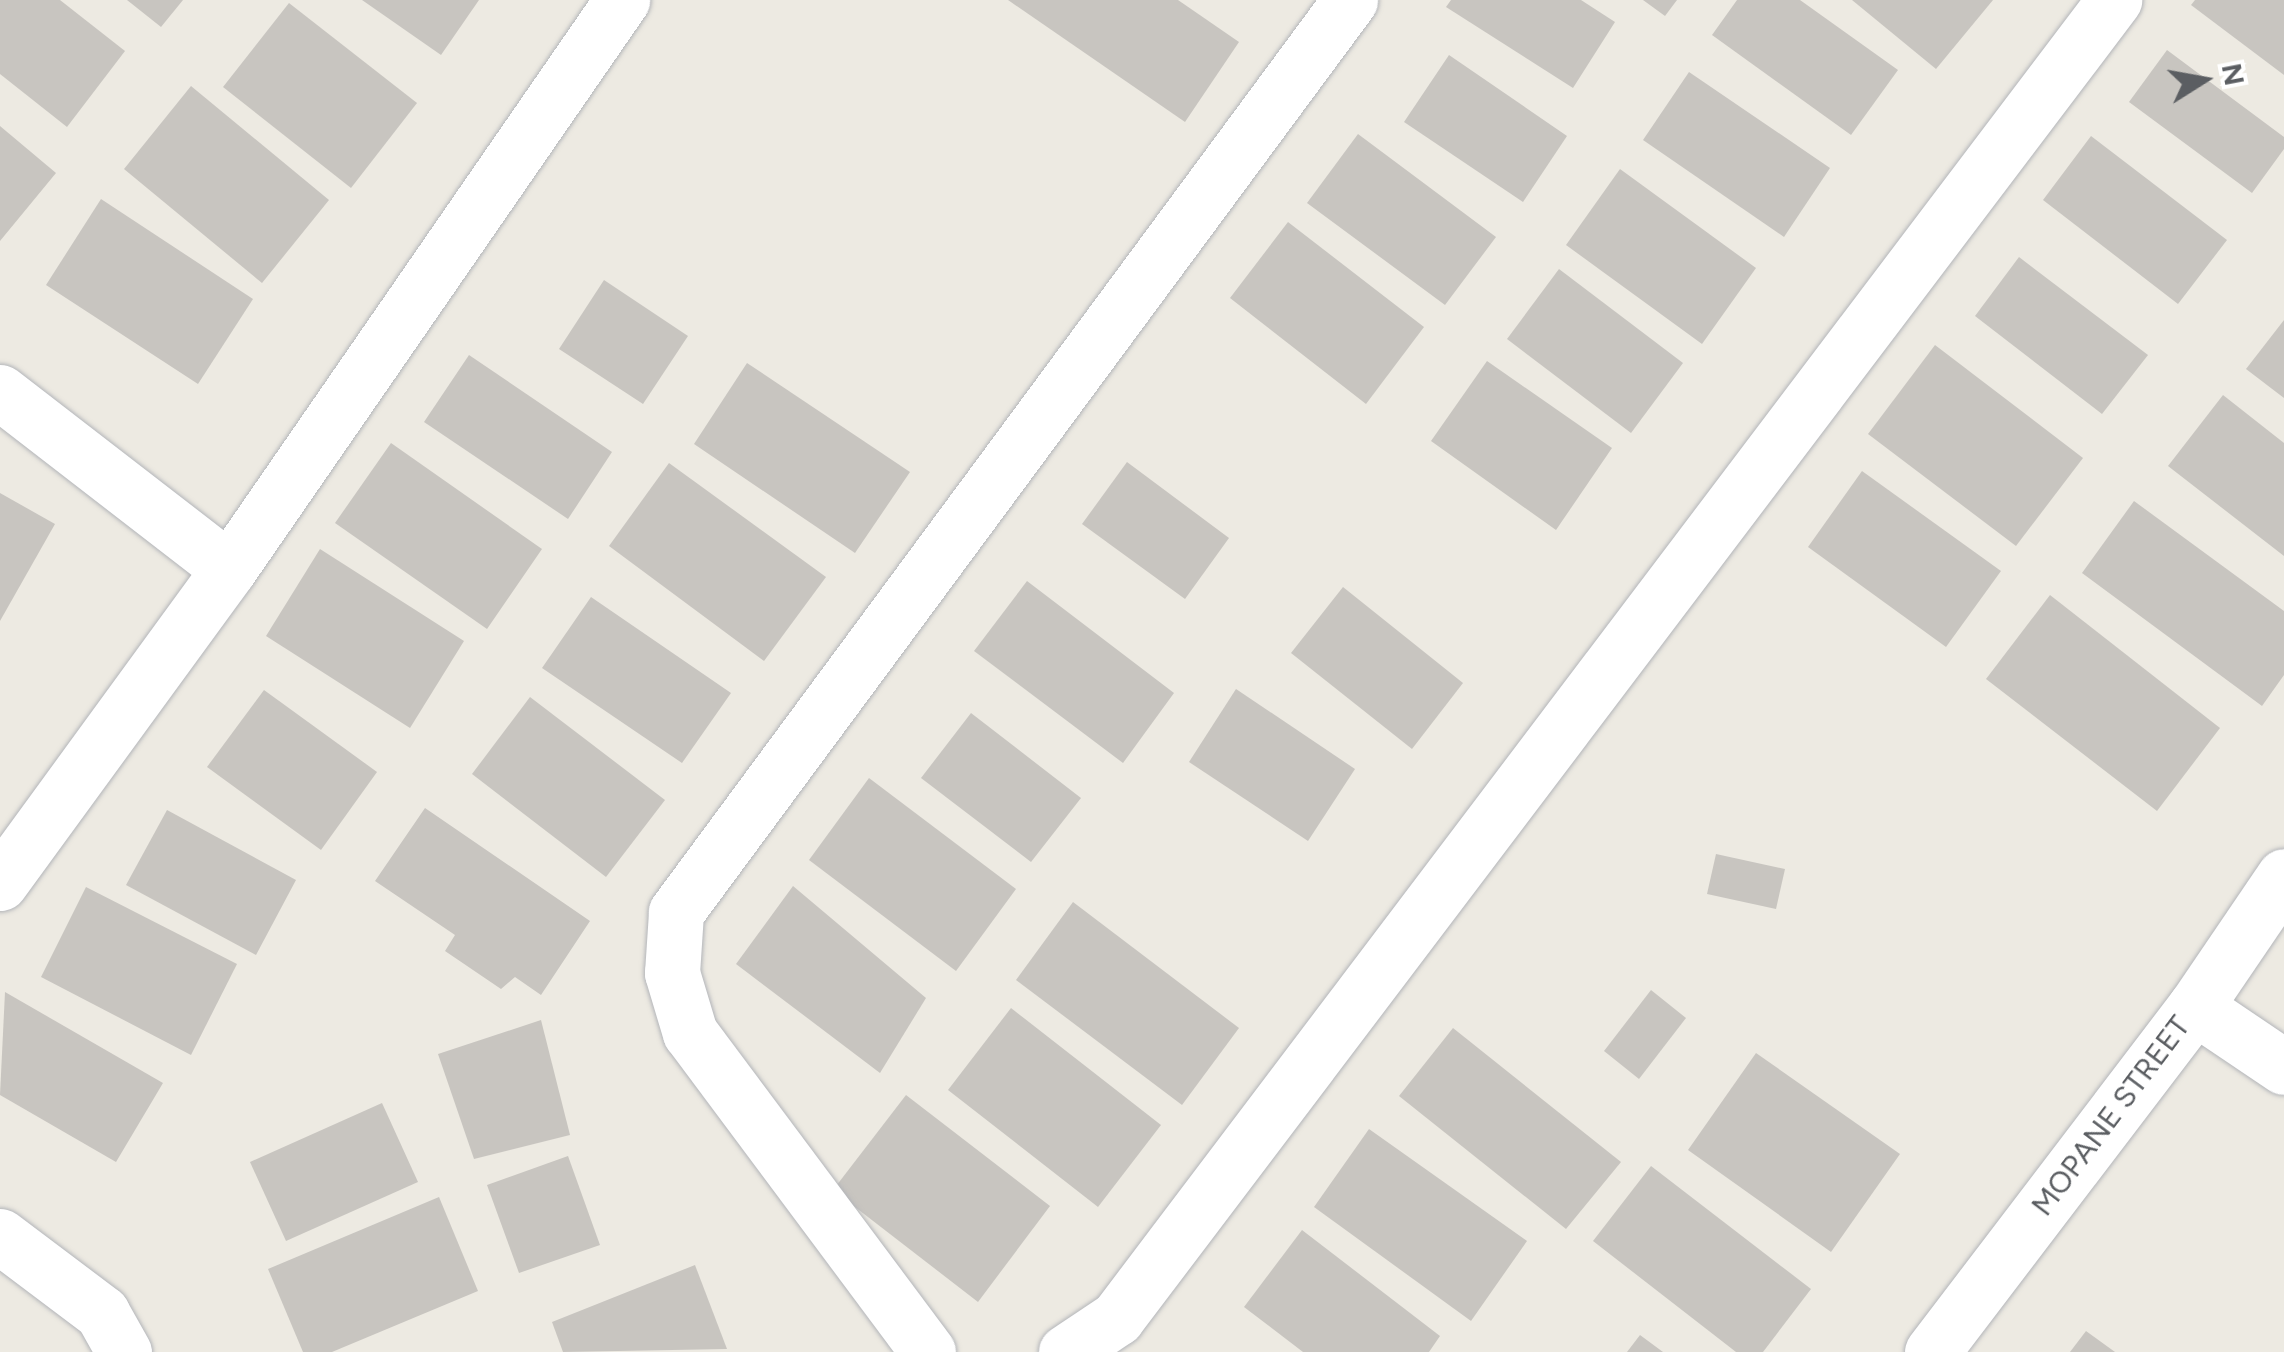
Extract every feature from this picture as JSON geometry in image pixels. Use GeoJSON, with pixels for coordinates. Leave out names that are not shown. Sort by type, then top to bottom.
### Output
{"type":"FeatureCollection","features":[{"type":"Feature","properties":{"kind":"street"},"geometry":{"type":"LineString","coordinates":[[0,883],[229,569],[622,0]]}},
{"type":"Feature","properties":{"kind":"street"},"geometry":{"type":"LineString","coordinates":[[928,1352],[690,1033],[672,973],[676,912],[1350,0]]}},
{"type":"Feature","properties":{"kind":"street"},"geometry":{"type":"LineString","coordinates":[[1066,1352],[1116,1318],[2114,0]]}},
{"type":"Feature","properties":{"kind":"street"},"geometry":{"type":"LineString","coordinates":[[0,392],[229,569]]}},
{"type":"Feature","properties":{"kind":"street","name":"MOPANE STREET"},"geometry":{"type":"LineString","coordinates":[[1932,1352],[2195,1006],[2284,876]]}},
{"type":"Feature","properties":{"kind":"street"},"geometry":{"type":"LineString","coordinates":[[2195,1006],[2284,1068]]}},
{"type":"Feature","properties":{"kind":"street"},"geometry":{"type":"LineString","coordinates":[[0,1236],[102,1313],[124,1352]]}},
{"type":"Feature","properties":{"kind":"building"},"geometry":{"type":"Polygon","coordinates":[[[0,0],[60,0],[125,51],[67,127],[0,74],[0,0]]]}},
{"type":"Feature","properties":{"kind":"building"},"geometry":{"type":"Polygon","coordinates":[[[127,0],[183,0],[161,27],[127,0]]]}},
{"type":"Feature","properties":{"kind":"building"},"geometry":{"type":"Polygon","coordinates":[[[362,0],[479,0],[441,55],[362,0]]]}},
{"type":"Feature","properties":{"kind":"building"},"geometry":{"type":"Polygon","coordinates":[[[1008,0],[1178,0],[1239,42],[1185,122],[1008,0]]]}},
{"type":"Feature","properties":{"kind":"building"},"geometry":{"type":"Polygon","coordinates":[[[1451,0],[1581,0],[1615,22],[1573,88],[1446,7],[1451,0]]]}},
{"type":"Feature","properties":{"kind":"building"},"geometry":{"type":"Polygon","coordinates":[[[1643,0],[1677,0],[1665,16],[1643,0]]]}},
{"type":"Feature","properties":{"kind":"building"},"geometry":{"type":"Polygon","coordinates":[[[1737,0],[1800,0],[1898,70],[1851,135],[1712,35],[1737,0]]]}},
{"type":"Feature","properties":{"kind":"building"},"geometry":{"type":"Polygon","coordinates":[[[1852,0],[1993,0],[1936,69],[1852,0]]]}},
{"type":"Feature","properties":{"kind":"building"},"geometry":{"type":"Polygon","coordinates":[[[2195,0],[2284,0],[2284,75],[2191,5],[2195,0]]]}},
{"type":"Feature","properties":{"kind":"building"},"geometry":{"type":"Polygon","coordinates":[[[289,3],[417,103],[351,188],[223,87],[289,3]]]}},
{"type":"Feature","properties":{"kind":"building"},"geometry":{"type":"Polygon","coordinates":[[[2167,50],[2284,137],[2284,149],[2252,193],[2129,102],[2167,50]]]}},
{"type":"Feature","properties":{"kind":"building"},"geometry":{"type":"Polygon","coordinates":[[[1449,55],[1567,136],[1523,202],[1404,122],[1449,55]]]}},
{"type":"Feature","properties":{"kind":"building"},"geometry":{"type":"Polygon","coordinates":[[[1689,72],[1830,168],[1784,237],[1643,140],[1689,72]]]}},
{"type":"Feature","properties":{"kind":"building"},"geometry":{"type":"Polygon","coordinates":[[[191,86],[329,200],[262,283],[124,169],[191,86]]]}},
{"type":"Feature","properties":{"kind":"building"},"geometry":{"type":"Polygon","coordinates":[[[0,126],[56,173],[0,241],[0,126]]]}},
{"type":"Feature","properties":{"kind":"building"},"geometry":{"type":"Polygon","coordinates":[[[1358,134],[1496,237],[1445,305],[1307,203],[1358,134]]]}},
{"type":"Feature","properties":{"kind":"building"},"geometry":{"type":"Polygon","coordinates":[[[2091,136],[2227,240],[2178,304],[2043,200],[2091,136]]]}},
{"type":"Feature","properties":{"kind":"building"},"geometry":{"type":"Polygon","coordinates":[[[1620,169],[1756,268],[1702,344],[1566,245],[1620,169]]]}},
{"type":"Feature","properties":{"kind":"building"},"geometry":{"type":"Polygon","coordinates":[[[101,199],[253,299],[198,384],[46,285],[101,199]]]}},
{"type":"Feature","properties":{"kind":"building"},"geometry":{"type":"Polygon","coordinates":[[[1288,222],[1424,327],[1366,404],[1230,298],[1288,222]]]}},
{"type":"Feature","properties":{"kind":"building"},"geometry":{"type":"Polygon","coordinates":[[[2019,257],[2148,355],[2102,414],[1975,316],[2019,257]]]}},
{"type":"Feature","properties":{"kind":"building"},"geometry":{"type":"Polygon","coordinates":[[[1559,269],[1683,363],[1631,433],[1507,339],[1559,269]]]}},
{"type":"Feature","properties":{"kind":"building"},"geometry":{"type":"Polygon","coordinates":[[[604,280],[688,336],[643,404],[559,349],[604,280]]]}},
{"type":"Feature","properties":{"kind":"building"},"geometry":{"type":"Polygon","coordinates":[[[2284,320],[2284,398],[2246,369],[2284,320]]]}},
{"type":"Feature","properties":{"kind":"building"},"geometry":{"type":"Polygon","coordinates":[[[1935,345],[2083,458],[2016,546],[1868,434],[1935,345]]]}},
{"type":"Feature","properties":{"kind":"building"},"geometry":{"type":"Polygon","coordinates":[[[469,355],[612,452],[568,519],[424,422],[469,355]]]}},
{"type":"Feature","properties":{"kind":"building"},"geometry":{"type":"Polygon","coordinates":[[[1487,361],[1612,448],[1556,530],[1431,441],[1487,361]]]}},
{"type":"Feature","properties":{"kind":"building"},"geometry":{"type":"Polygon","coordinates":[[[747,363],[910,472],[855,553],[694,444],[747,363]]]}},
{"type":"Feature","properties":{"kind":"building"},"geometry":{"type":"Polygon","coordinates":[[[2223,395],[2284,443],[2284,556],[2168,466],[2223,395]]]}},
{"type":"Feature","properties":{"kind":"building"},"geometry":{"type":"Polygon","coordinates":[[[391,443],[542,549],[487,629],[335,523],[391,443]]]}},
{"type":"Feature","properties":{"kind":"building"},"geometry":{"type":"Polygon","coordinates":[[[1127,462],[1229,538],[1185,599],[1082,524],[1127,462]]]}},
{"type":"Feature","properties":{"kind":"building"},"geometry":{"type":"Polygon","coordinates":[[[669,463],[826,577],[764,661],[609,546],[669,463]]]}},
{"type":"Feature","properties":{"kind":"building"},"geometry":{"type":"Polygon","coordinates":[[[1862,471],[2001,571],[1946,647],[1808,547],[1862,471]]]}},
{"type":"Feature","properties":{"kind":"building"},"geometry":{"type":"Polygon","coordinates":[[[0,493],[55,524],[0,621],[0,493]]]}},
{"type":"Feature","properties":{"kind":"building"},"geometry":{"type":"Polygon","coordinates":[[[2134,501],[2284,611],[2284,675],[2262,706],[2082,573],[2134,501]]]}},
{"type":"Feature","properties":{"kind":"building"},"geometry":{"type":"Polygon","coordinates":[[[320,549],[464,641],[410,728],[266,636],[320,549]]]}},
{"type":"Feature","properties":{"kind":"building"},"geometry":{"type":"Polygon","coordinates":[[[1027,581],[1174,693],[1123,763],[974,651],[1027,581]]]}},
{"type":"Feature","properties":{"kind":"building"},"geometry":{"type":"Polygon","coordinates":[[[1343,587],[1463,683],[1412,749],[1291,653],[1343,587]]]}},
{"type":"Feature","properties":{"kind":"building"},"geometry":{"type":"Polygon","coordinates":[[[2050,595],[2220,728],[2157,811],[1986,679],[2050,595]]]}},
{"type":"Feature","properties":{"kind":"building"},"geometry":{"type":"Polygon","coordinates":[[[591,597],[731,693],[682,763],[542,668],[591,597]]]}},
{"type":"Feature","properties":{"kind":"building"},"geometry":{"type":"Polygon","coordinates":[[[1236,689],[1355,769],[1308,841],[1189,762],[1236,689]]]}},
{"type":"Feature","properties":{"kind":"building"},"geometry":{"type":"Polygon","coordinates":[[[264,690],[377,772],[321,850],[207,767],[264,690]]]}},
{"type":"Feature","properties":{"kind":"building"},"geometry":{"type":"Polygon","coordinates":[[[530,697],[665,800],[606,877],[472,774],[530,697]]]}},
{"type":"Feature","properties":{"kind":"building"},"geometry":{"type":"Polygon","coordinates":[[[971,713],[1081,798],[1031,862],[921,778],[971,713]]]}},
{"type":"Feature","properties":{"kind":"building"},"geometry":{"type":"Polygon","coordinates":[[[869,778],[1016,889],[956,971],[809,860],[869,778]]]}},
{"type":"Feature","properties":{"kind":"building"},"geometry":{"type":"Polygon","coordinates":[[[425,808],[590,921],[541,995],[515,977],[501,989],[445,951],[455,935],[375,881],[425,808]]]}},
{"type":"Feature","properties":{"kind":"building"},"geometry":{"type":"Polygon","coordinates":[[[167,810],[296,880],[256,955],[126,885],[167,810]]]}},
{"type":"Feature","properties":{"kind":"building"},"geometry":{"type":"Polygon","coordinates":[[[1716,854],[1785,869],[1776,909],[1707,894],[1716,854]]]}},
{"type":"Feature","properties":{"kind":"building"},"geometry":{"type":"Polygon","coordinates":[[[793,886],[926,998],[880,1073],[736,964],[793,886]]]}},
{"type":"Feature","properties":{"kind":"building"},"geometry":{"type":"Polygon","coordinates":[[[86,887],[237,964],[191,1055],[41,977],[86,887]]]}},
{"type":"Feature","properties":{"kind":"building"},"geometry":{"type":"Polygon","coordinates":[[[1073,902],[1239,1028],[1182,1105],[1016,980],[1073,902]]]}},
{"type":"Feature","properties":{"kind":"building"},"geometry":{"type":"Polygon","coordinates":[[[1651,990],[1686,1018],[1639,1079],[1604,1051],[1651,990]]]}},
{"type":"Feature","properties":{"kind":"building"},"geometry":{"type":"Polygon","coordinates":[[[5,992],[163,1083],[116,1162],[0,1095],[5,992]]]}},
{"type":"Feature","properties":{"kind":"building"},"geometry":{"type":"Polygon","coordinates":[[[1011,1008],[1161,1125],[1098,1207],[948,1090],[1011,1008]]]}},
{"type":"Feature","properties":{"kind":"building"},"geometry":{"type":"Polygon","coordinates":[[[541,1020],[570,1135],[474,1159],[438,1054],[541,1020]]]}},
{"type":"Feature","properties":{"kind":"building"},"geometry":{"type":"Polygon","coordinates":[[[1453,1028],[1621,1162],[1566,1229],[1399,1096],[1453,1028]]]}},
{"type":"Feature","properties":{"kind":"building"},"geometry":{"type":"Polygon","coordinates":[[[1756,1053],[1900,1154],[1831,1252],[1688,1150],[1756,1053]]]}},
{"type":"Feature","properties":{"kind":"building"},"geometry":{"type":"Polygon","coordinates":[[[906,1095],[1050,1206],[978,1302],[833,1190],[906,1095]]]}},
{"type":"Feature","properties":{"kind":"building"},"geometry":{"type":"Polygon","coordinates":[[[382,1103],[418,1182],[286,1241],[250,1162],[382,1103]]]}},
{"type":"Feature","properties":{"kind":"building"},"geometry":{"type":"Polygon","coordinates":[[[1369,1129],[1527,1241],[1471,1321],[1314,1207],[1369,1129]]]}},
{"type":"Feature","properties":{"kind":"building"},"geometry":{"type":"Polygon","coordinates":[[[568,1156],[600,1245],[519,1273],[487,1185],[568,1156]]]}},
{"type":"Feature","properties":{"kind":"building"},"geometry":{"type":"Polygon","coordinates":[[[1651,1166],[1811,1289],[1763,1352],[1736,1352],[1593,1241],[1651,1166]]]}},
{"type":"Feature","properties":{"kind":"building"},"geometry":{"type":"Polygon","coordinates":[[[439,1197],[478,1291],[332,1352],[303,1352],[268,1269],[439,1197]]]}},
{"type":"Feature","properties":{"kind":"building"},"geometry":{"type":"Polygon","coordinates":[[[1302,1230],[1440,1336],[1429,1352],[1303,1352],[1244,1307],[1302,1230]]]}},
{"type":"Feature","properties":{"kind":"building"},"geometry":{"type":"Polygon","coordinates":[[[695,1265],[727,1349],[563,1352],[552,1322],[695,1265]]]}},
{"type":"Feature","properties":{"kind":"building"},"geometry":{"type":"Polygon","coordinates":[[[2086,1331],[2115,1352],[2070,1352],[2086,1331]]]}},
{"type":"Feature","properties":{"kind":"building"},"geometry":{"type":"Polygon","coordinates":[[[1640,1335],[1663,1352],[1627,1352],[1640,1335]]]}}]}
